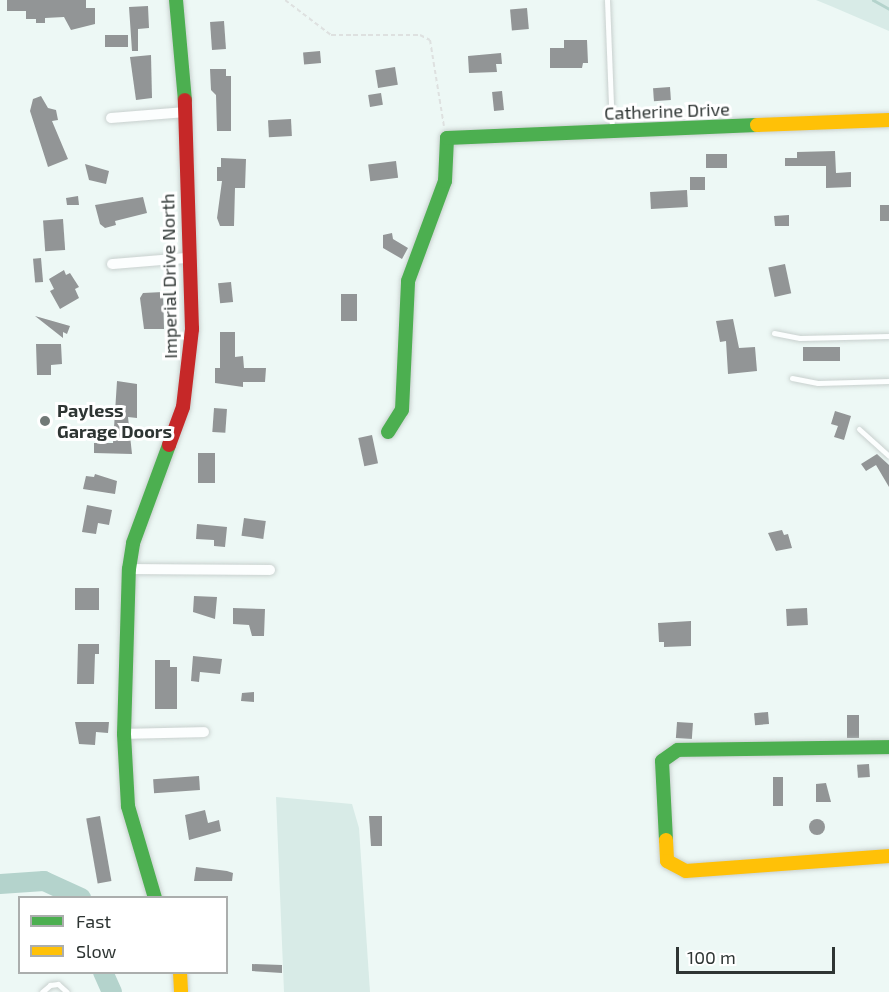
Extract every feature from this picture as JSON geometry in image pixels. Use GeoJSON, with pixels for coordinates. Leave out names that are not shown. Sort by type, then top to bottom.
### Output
{"type":"FeatureCollection","features":[{"type":"Feature","properties":{"kind":"street","name":"Imperial Drive North"},"geometry":{"type":"LineString","coordinates":[[155,896],[128,806],[124,734],[129,569],[133,543],[183,407],[192,329],[187,258],[186,112],[176,0]]}},
{"type":"Feature","properties":{"kind":"street"},"geometry":{"type":"LineString","coordinates":[[111,118],[186,112]]}},
{"type":"Feature","properties":{"kind":"street","name":"Catherine Drive"},"geometry":{"type":"LineString","coordinates":[[447,138],[889,120]]}},
{"type":"Feature","properties":{"kind":"street"},"geometry":{"type":"LineString","coordinates":[[388,432],[402,410],[408,281],[446,182],[447,138]]}},
{"type":"Feature","properties":{"kind":"street"},"geometry":{"type":"LineString","coordinates":[[112,264],[187,258]]}},
{"type":"Feature","properties":{"kind":"street"},"geometry":{"type":"LineString","coordinates":[[129,569],[270,570]]}},
{"type":"Feature","properties":{"kind":"street"},"geometry":{"type":"LineString","coordinates":[[124,734],[204,732]]}},
{"type":"Feature","properties":{"kind":"street"},"geometry":{"type":"LineString","coordinates":[[889,747],[731,752],[678,750],[662,761],[667,861],[686,871],[889,856]]}},
{"type":"Feature","properties":{"kind":"street"},"geometry":{"type":"LineString","coordinates":[[180,974],[181,992]]}},
{"type":"Feature","properties":{"kind":"lane"},"geometry":{"type":"LineString","coordinates":[[607,0],[612,131]]}},
{"type":"Feature","properties":{"kind":"lane"},"geometry":{"type":"LineString","coordinates":[[774,333],[800,338],[889,336]]}},
{"type":"Feature","properties":{"kind":"lane"},"geometry":{"type":"LineString","coordinates":[[792,378],[818,383],[889,381]]}},
{"type":"Feature","properties":{"kind":"lane"},"geometry":{"type":"LineString","coordinates":[[859,429],[889,456]]}},
{"type":"Feature","properties":{"kind":"lane"},"geometry":{"type":"LineString","coordinates":[[42,992],[58,984],[67,992]]}},
{"type":"Feature","properties":{"kind":"path"},"geometry":{"type":"LineString","coordinates":[[285,0],[331,34],[420,35],[430,40],[447,138]]}},
{"type":"Feature","properties":{"kind":"shaded area"},"geometry":{"type":"Polygon","coordinates":[[[816,0],[889,0],[889,31],[833,7],[816,0]]]}},
{"type":"Feature","properties":{"kind":"shaded area"},"geometry":{"type":"Polygon","coordinates":[[[276,797],[352,804],[359,828],[370,992],[284,992],[276,797]]]}},
{"type":"Feature","properties":{"kind":"building"},"geometry":{"type":"Polygon","coordinates":[[[7,0],[86,0],[86,8],[95,8],[95,24],[71,30],[64,17],[45,18],[45,23],[36,23],[36,19],[26,19],[26,11],[7,11],[7,0]]]}},
{"type":"Feature","properties":{"kind":"building"},"geometry":{"type":"Polygon","coordinates":[[[148,6],[149,28],[138,29],[138,51],[132,51],[129,7],[148,6]]]}},
{"type":"Feature","properties":{"kind":"building"},"geometry":{"type":"Polygon","coordinates":[[[527,8],[529,29],[512,30],[510,9],[527,8]]]}},
{"type":"Feature","properties":{"kind":"building"},"geometry":{"type":"Polygon","coordinates":[[[224,21],[226,49],[212,50],[210,22],[224,21]]]}},
{"type":"Feature","properties":{"kind":"building"},"geometry":{"type":"Polygon","coordinates":[[[105,35],[128,35],[128,47],[105,47],[105,35]]]}},
{"type":"Feature","properties":{"kind":"building"},"geometry":{"type":"Polygon","coordinates":[[[564,40],[587,40],[588,63],[583,63],[582,68],[550,68],[550,48],[564,48],[564,40]]]}},
{"type":"Feature","properties":{"kind":"building"},"geometry":{"type":"Polygon","coordinates":[[[320,51],[321,63],[304,64],[303,52],[320,51]]]}},
{"type":"Feature","properties":{"kind":"building"},"geometry":{"type":"Polygon","coordinates":[[[501,53],[502,64],[496,64],[497,72],[469,73],[468,56],[501,53]]]}},
{"type":"Feature","properties":{"kind":"building"},"geometry":{"type":"Polygon","coordinates":[[[151,55],[152,98],[136,100],[130,57],[151,55]]]}},
{"type":"Feature","properties":{"kind":"building"},"geometry":{"type":"Polygon","coordinates":[[[395,67],[398,85],[378,88],[375,70],[395,67]]]}},
{"type":"Feature","properties":{"kind":"building"},"geometry":{"type":"Polygon","coordinates":[[[210,69],[226,69],[226,76],[231,76],[231,131],[217,131],[216,95],[211,90],[210,69]]]}},
{"type":"Feature","properties":{"kind":"building"},"geometry":{"type":"Polygon","coordinates":[[[670,87],[671,100],[654,101],[653,88],[670,87]]]}},
{"type":"Feature","properties":{"kind":"building"},"geometry":{"type":"Polygon","coordinates":[[[502,91],[504,110],[494,111],[492,92],[502,91]]]}},
{"type":"Feature","properties":{"kind":"building"},"geometry":{"type":"Polygon","coordinates":[[[381,93],[383,105],[370,107],[368,95],[381,93]]]}},
{"type":"Feature","properties":{"kind":"building"},"geometry":{"type":"Polygon","coordinates":[[[41,96],[48,108],[56,110],[58,120],[52,121],[68,159],[48,167],[30,111],[33,99],[41,96]]]}},
{"type":"Feature","properties":{"kind":"building"},"geometry":{"type":"Polygon","coordinates":[[[291,119],[292,136],[269,137],[268,120],[291,119]]]}},
{"type":"Feature","properties":{"kind":"building"},"geometry":{"type":"Polygon","coordinates":[[[835,151],[836,173],[851,172],[851,187],[826,188],[826,166],[785,166],[785,158],[797,158],[797,152],[835,151]]]}},
{"type":"Feature","properties":{"kind":"building"},"geometry":{"type":"Polygon","coordinates":[[[706,154],[727,154],[727,168],[706,168],[706,154]]]}},
{"type":"Feature","properties":{"kind":"building"},"geometry":{"type":"Polygon","coordinates":[[[221,158],[246,159],[245,188],[235,188],[234,226],[220,226],[217,218],[222,181],[217,181],[217,167],[221,167],[221,158]]]}},
{"type":"Feature","properties":{"kind":"building"},"geometry":{"type":"Polygon","coordinates":[[[396,161],[398,178],[370,181],[368,164],[396,161]]]}},
{"type":"Feature","properties":{"kind":"building"},"geometry":{"type":"Polygon","coordinates":[[[85,164],[109,171],[106,184],[89,180],[85,164]]]}},
{"type":"Feature","properties":{"kind":"building"},"geometry":{"type":"Polygon","coordinates":[[[690,177],[705,177],[705,190],[690,190],[690,177]]]}},
{"type":"Feature","properties":{"kind":"building"},"geometry":{"type":"Polygon","coordinates":[[[687,190],[688,207],[651,209],[650,192],[687,190]]]}},
{"type":"Feature","properties":{"kind":"building"},"geometry":{"type":"Polygon","coordinates":[[[78,196],[79,205],[67,205],[66,198],[78,196]]]}},
{"type":"Feature","properties":{"kind":"building"},"geometry":{"type":"Polygon","coordinates":[[[143,197],[147,213],[115,221],[116,225],[105,228],[100,224],[95,205],[143,197]]]}},
{"type":"Feature","properties":{"kind":"building"},"geometry":{"type":"Polygon","coordinates":[[[880,205],[889,205],[889,221],[880,221],[880,205]]]}},
{"type":"Feature","properties":{"kind":"building"},"geometry":{"type":"Polygon","coordinates":[[[789,215],[789,226],[775,226],[774,216],[789,215]]]}},
{"type":"Feature","properties":{"kind":"building"},"geometry":{"type":"Polygon","coordinates":[[[63,219],[65,250],[45,251],[43,220],[63,219]]]}},
{"type":"Feature","properties":{"kind":"building"},"geometry":{"type":"Polygon","coordinates":[[[392,233],[393,239],[408,248],[402,259],[383,248],[383,235],[392,233]]]}},
{"type":"Feature","properties":{"kind":"building"},"geometry":{"type":"Polygon","coordinates":[[[41,258],[43,282],[35,283],[33,259],[41,258]]]}},
{"type":"Feature","properties":{"kind":"building"},"geometry":{"type":"Polygon","coordinates":[[[785,264],[791,293],[775,297],[768,268],[785,264]]]}},
{"type":"Feature","properties":{"kind":"building"},"geometry":{"type":"Polygon","coordinates":[[[64,270],[66,275],[70,273],[79,287],[75,289],[79,298],[60,309],[50,291],[54,289],[49,279],[64,270]]]}},
{"type":"Feature","properties":{"kind":"building"},"geometry":{"type":"Polygon","coordinates":[[[231,282],[233,302],[220,303],[218,283],[231,282]]]}},
{"type":"Feature","properties":{"kind":"building"},"geometry":{"type":"Polygon","coordinates":[[[163,292],[164,329],[144,329],[140,298],[143,293],[163,292]]]}},
{"type":"Feature","properties":{"kind":"building"},"geometry":{"type":"Polygon","coordinates":[[[341,294],[357,294],[357,321],[341,321],[341,294]]]}},
{"type":"Feature","properties":{"kind":"building"},"geometry":{"type":"Polygon","coordinates":[[[35,316],[70,326],[67,334],[63,332],[63,338],[35,316]]]}},
{"type":"Feature","properties":{"kind":"building"},"geometry":{"type":"Polygon","coordinates":[[[733,319],[739,348],[755,347],[757,371],[728,374],[726,341],[720,342],[716,321],[733,319]]]}},
{"type":"Feature","properties":{"kind":"building"},"geometry":{"type":"Polygon","coordinates":[[[220,332],[235,332],[235,357],[243,356],[244,368],[266,368],[265,382],[243,382],[243,387],[215,383],[215,368],[220,368],[220,332]]]}},
{"type":"Feature","properties":{"kind":"building"},"geometry":{"type":"Polygon","coordinates":[[[36,344],[61,344],[62,364],[51,365],[51,375],[37,375],[36,344]]]}},
{"type":"Feature","properties":{"kind":"building"},"geometry":{"type":"Polygon","coordinates":[[[803,347],[840,347],[840,361],[803,361],[803,347]]]}},
{"type":"Feature","properties":{"kind":"building"},"geometry":{"type":"Polygon","coordinates":[[[117,381],[137,384],[137,418],[128,417],[132,454],[94,453],[94,443],[113,443],[117,381]]]}},
{"type":"Feature","properties":{"kind":"building"},"geometry":{"type":"Polygon","coordinates":[[[214,408],[227,409],[225,433],[212,432],[214,408]]]}},
{"type":"Feature","properties":{"kind":"building"},"geometry":{"type":"Polygon","coordinates":[[[835,411],[851,416],[844,440],[834,437],[838,426],[831,424],[835,411]]]}},
{"type":"Feature","properties":{"kind":"building"},"geometry":{"type":"Polygon","coordinates":[[[41,416],[50,416],[50,426],[41,426],[41,416]]]}},
{"type":"Feature","properties":{"kind":"building"},"geometry":{"type":"Polygon","coordinates":[[[372,435],[378,463],[364,466],[358,438],[372,435]]]}},
{"type":"Feature","properties":{"kind":"building"},"geometry":{"type":"Polygon","coordinates":[[[198,453],[215,453],[215,483],[198,483],[198,453]]]}},
{"type":"Feature","properties":{"kind":"building"},"geometry":{"type":"Polygon","coordinates":[[[877,454],[889,465],[889,487],[876,465],[866,471],[861,464],[877,454]]]}},
{"type":"Feature","properties":{"kind":"building"},"geometry":{"type":"Polygon","coordinates":[[[95,474],[117,481],[115,494],[83,489],[86,476],[94,477],[95,474]]]}},
{"type":"Feature","properties":{"kind":"building"},"geometry":{"type":"Polygon","coordinates":[[[87,505],[112,510],[109,525],[98,523],[96,534],[82,532],[87,505]]]}},
{"type":"Feature","properties":{"kind":"building"},"geometry":{"type":"Polygon","coordinates":[[[244,518],[266,521],[263,539],[241,536],[244,518]]]}},
{"type":"Feature","properties":{"kind":"building"},"geometry":{"type":"Polygon","coordinates":[[[197,524],[227,527],[225,547],[214,546],[214,540],[196,539],[197,524]]]}},
{"type":"Feature","properties":{"kind":"building"},"geometry":{"type":"Polygon","coordinates":[[[782,530],[784,535],[788,534],[792,548],[776,551],[768,533],[782,530]]]}},
{"type":"Feature","properties":{"kind":"building"},"geometry":{"type":"Polygon","coordinates":[[[75,588],[99,588],[99,610],[75,610],[75,588]]]}},
{"type":"Feature","properties":{"kind":"building"},"geometry":{"type":"Polygon","coordinates":[[[194,596],[217,597],[215,619],[193,612],[194,596]]]}},
{"type":"Feature","properties":{"kind":"building"},"geometry":{"type":"Polygon","coordinates":[[[233,608],[265,609],[264,636],[252,636],[249,625],[233,624],[233,608]]]}},
{"type":"Feature","properties":{"kind":"building"},"geometry":{"type":"Polygon","coordinates":[[[807,608],[808,625],[787,626],[786,609],[807,608]]]}},
{"type":"Feature","properties":{"kind":"building"},"geometry":{"type":"Polygon","coordinates":[[[691,621],[691,646],[664,647],[664,642],[659,642],[658,623],[691,621]]]}},
{"type":"Feature","properties":{"kind":"building"},"geometry":{"type":"Polygon","coordinates":[[[78,644],[99,644],[99,654],[95,654],[94,684],[77,684],[78,644]]]}},
{"type":"Feature","properties":{"kind":"building"},"geometry":{"type":"Polygon","coordinates":[[[193,656],[222,659],[220,674],[200,672],[199,682],[191,681],[193,656]]]}},
{"type":"Feature","properties":{"kind":"building"},"geometry":{"type":"Polygon","coordinates":[[[155,660],[170,660],[170,667],[177,667],[177,709],[155,709],[155,660]]]}},
{"type":"Feature","properties":{"kind":"building"},"geometry":{"type":"Polygon","coordinates":[[[254,692],[254,702],[241,701],[242,693],[254,692]]]}},
{"type":"Feature","properties":{"kind":"building"},"geometry":{"type":"Polygon","coordinates":[[[768,712],[769,724],[755,725],[754,713],[768,712]]]}},
{"type":"Feature","properties":{"kind":"building"},"geometry":{"type":"Polygon","coordinates":[[[847,715],[859,715],[859,738],[847,738],[847,715]]]}},
{"type":"Feature","properties":{"kind":"building"},"geometry":{"type":"Polygon","coordinates":[[[75,722],[109,722],[108,733],[96,732],[95,745],[79,744],[75,722]]]}},
{"type":"Feature","properties":{"kind":"building"},"geometry":{"type":"Polygon","coordinates":[[[677,722],[693,723],[692,739],[676,738],[677,722]]]}},
{"type":"Feature","properties":{"kind":"building"},"geometry":{"type":"Polygon","coordinates":[[[869,764],[870,777],[858,778],[857,765],[869,764]]]}},
{"type":"Feature","properties":{"kind":"building"},"geometry":{"type":"Polygon","coordinates":[[[199,776],[200,790],[154,793],[153,779],[199,776]]]}},
{"type":"Feature","properties":{"kind":"building"},"geometry":{"type":"Polygon","coordinates":[[[773,777],[783,777],[783,806],[773,806],[773,777]]]}},
{"type":"Feature","properties":{"kind":"building"},"geometry":{"type":"Polygon","coordinates":[[[826,783],[831,802],[816,802],[816,784],[826,783]]]}},
{"type":"Feature","properties":{"kind":"building"},"geometry":{"type":"Polygon","coordinates":[[[205,810],[208,823],[219,820],[221,831],[189,840],[185,815],[205,810]]]}},
{"type":"Feature","properties":{"kind":"building"},"geometry":{"type":"Polygon","coordinates":[[[100,816],[111,881],[98,883],[86,818],[100,816]]]}},
{"type":"Feature","properties":{"kind":"building"},"geometry":{"type":"Polygon","coordinates":[[[369,816],[382,816],[382,846],[371,846],[369,816]]]}},
{"type":"Feature","properties":{"kind":"building"},"geometry":{"type":"Polygon","coordinates":[[[817,819],[823,821],[825,827],[823,833],[817,835],[811,833],[809,827],[811,821],[817,819]]]}},
{"type":"Feature","properties":{"kind":"building"},"geometry":{"type":"Polygon","coordinates":[[[196,867],[233,873],[232,881],[194,881],[196,867]]]}},
{"type":"Feature","properties":{"kind":"building"},"geometry":{"type":"Polygon","coordinates":[[[252,964],[282,965],[282,973],[252,971],[252,964]]]}},
{"type":"Feature","properties":{"kind":"waterway"},"geometry":{"type":"LineString","coordinates":[[873,0],[889,9]]}},
{"type":"Feature","properties":{"kind":"waterway"},"geometry":{"type":"LineString","coordinates":[[0,884],[44,881],[77,896]]}},
{"type":"Feature","properties":{"kind":"waterway"},"geometry":{"type":"LineString","coordinates":[[104,974],[112,992]]}},
{"type":"Feature","properties":{"kind":"traffic: fast"},"geometry":{"type":"LineString","coordinates":[[176,0],[185,100]]}},
{"type":"Feature","properties":{"kind":"traffic: fast"},"geometry":{"type":"LineString","coordinates":[[388,432],[402,410],[408,281],[445,181],[447,138],[757,125]]}},
{"type":"Feature","properties":{"kind":"traffic: fast"},"geometry":{"type":"LineString","coordinates":[[154,896],[128,806],[124,734],[129,569],[133,543],[169,445]]}},
{"type":"Feature","properties":{"kind":"traffic: fast"},"geometry":{"type":"LineString","coordinates":[[666,840],[662,761],[678,750],[889,747]]}},
{"type":"Feature","properties":{"kind":"traffic: slow"},"geometry":{"type":"LineString","coordinates":[[757,125],[889,120]]}},
{"type":"Feature","properties":{"kind":"traffic: slow"},"geometry":{"type":"LineString","coordinates":[[666,840],[667,861],[686,871],[889,856]]}},
{"type":"Feature","properties":{"kind":"traffic: slow"},"geometry":{"type":"LineString","coordinates":[[180,974],[181,992]]}},
{"type":"Feature","properties":{"kind":"traffic: jam"},"geometry":{"type":"LineString","coordinates":[[169,445],[183,407],[192,329],[185,100]]}},
{"type":"Feature","properties":{"kind":"place","name":"Payless Garage Doors"},"geometry":{"type":"Point","coordinates":[45,421]}}]}
